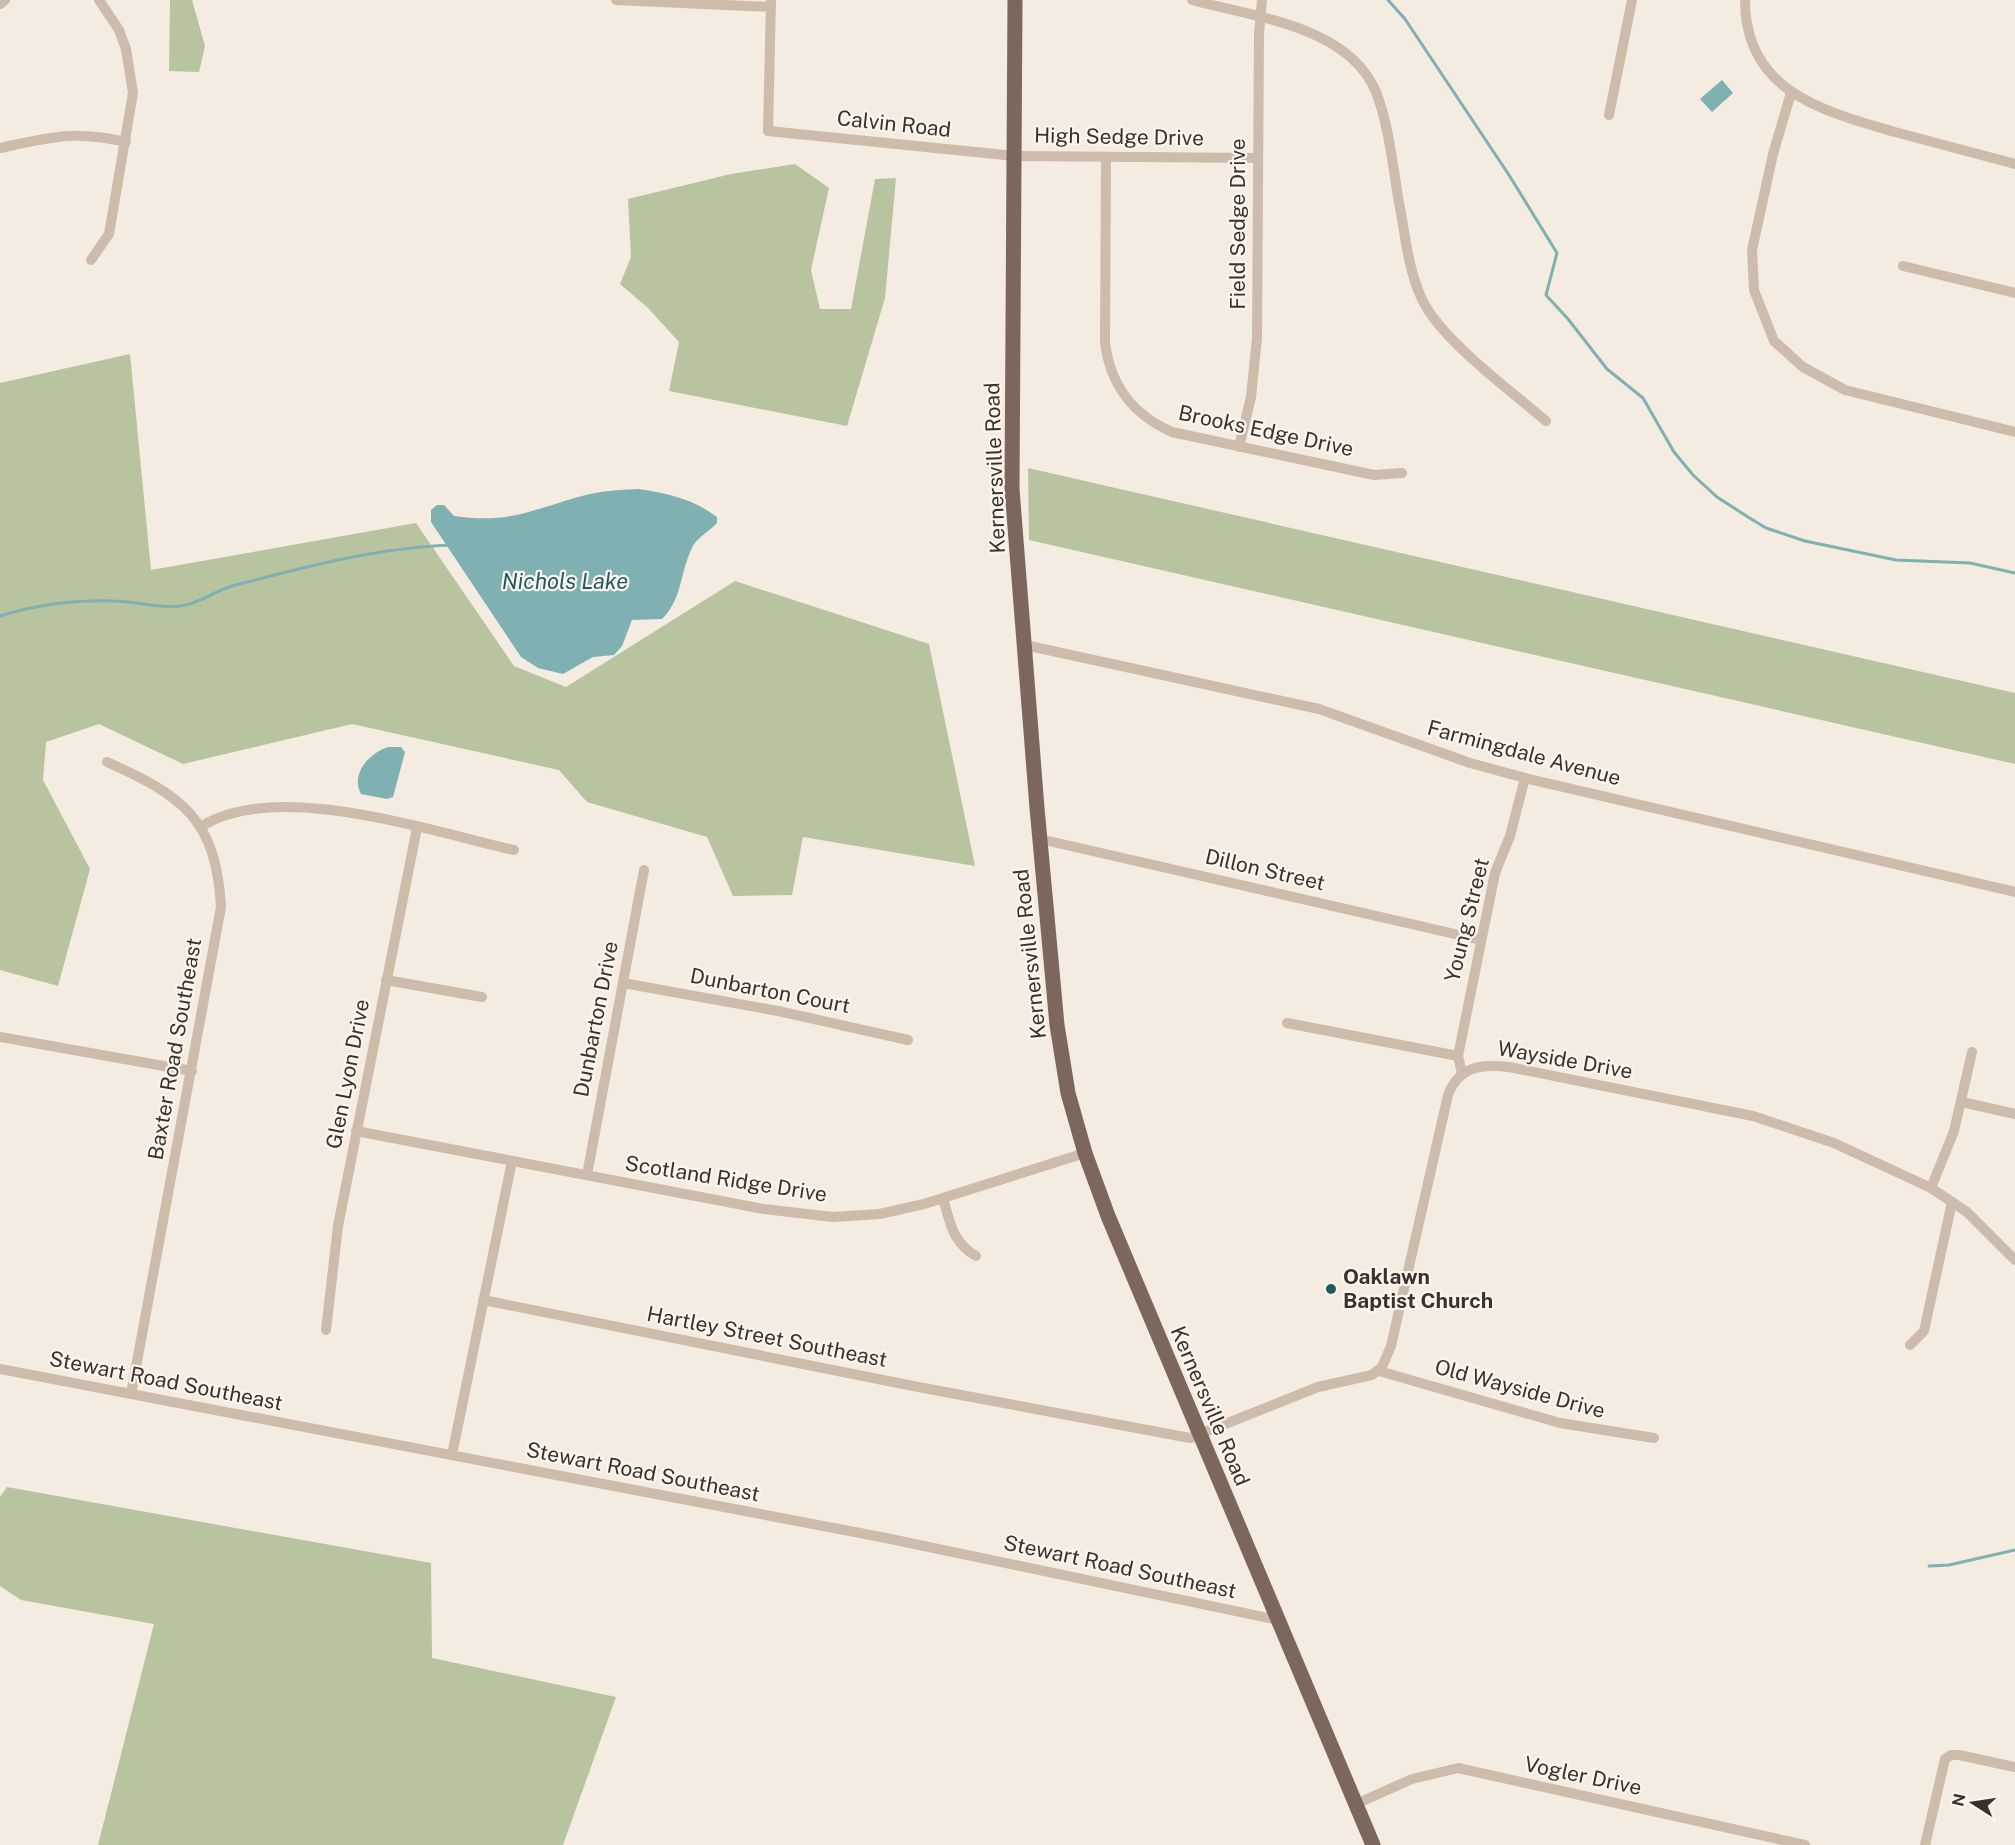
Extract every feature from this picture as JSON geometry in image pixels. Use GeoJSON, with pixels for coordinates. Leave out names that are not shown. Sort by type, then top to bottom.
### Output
{"type":"FeatureCollection","features":[{"type":"Feature","properties":{"kind":"main road","name":"Kernersville Road"},"geometry":{"type":"LineString","coordinates":[[1015,0],[1012,489],[1057,1025],[1068,1092],[1085,1153],[1108,1216],[1198,1435],[1373,1845]]}},
{"type":"Feature","properties":{"kind":"street"},"geometry":{"type":"LineString","coordinates":[[0,4],[5,0]]}},
{"type":"Feature","properties":{"kind":"street"},"geometry":{"type":"LineString","coordinates":[[91,260],[109,234],[133,93],[131,70],[119,30],[99,0]]}},
{"type":"Feature","properties":{"kind":"street"},"geometry":{"type":"LineString","coordinates":[[616,0],[771,4]]}},
{"type":"Feature","properties":{"kind":"street"},"geometry":{"type":"LineString","coordinates":[[1192,0],[1326,39],[1341,48],[1362,68],[1381,107],[1412,274],[1424,304],[1453,340],[1546,421]]}},
{"type":"Feature","properties":{"kind":"street","name":"Field Sedge Drive"},"geometry":{"type":"LineString","coordinates":[[1239,447],[1255,367],[1262,0]]}},
{"type":"Feature","properties":{"kind":"street"},"geometry":{"type":"LineString","coordinates":[[1609,115],[1632,0]]}},
{"type":"Feature","properties":{"kind":"street"},"geometry":{"type":"LineString","coordinates":[[1745,0],[1746,18],[1756,52],[1766,68],[1791,93],[1830,114],[2015,164]]}},
{"type":"Feature","properties":{"kind":"street","name":"Calvin Road"},"geometry":{"type":"LineString","coordinates":[[771,4],[768,131],[1015,156]]}},
{"type":"Feature","properties":{"kind":"street"},"geometry":{"type":"LineString","coordinates":[[1791,93],[1773,154],[1752,250],[1754,290],[1774,340],[1803,367],[1845,390],[2015,432]]}},
{"type":"Feature","properties":{"kind":"street"},"geometry":{"type":"LineString","coordinates":[[0,148],[80,134],[126,142]]}},
{"type":"Feature","properties":{"kind":"street","name":"High Sedge Drive"},"geometry":{"type":"LineString","coordinates":[[1015,156],[1258,158]]}},
{"type":"Feature","properties":{"kind":"street","name":"Brooks Edge Drive"},"geometry":{"type":"LineString","coordinates":[[1106,157],[1105,342],[1110,370],[1117,385],[1133,407],[1157,425],[1172,432],[1374,475],[1402,473]]}},
{"type":"Feature","properties":{"kind":"street"},"geometry":{"type":"LineString","coordinates":[[1903,266],[2015,293]]}},
{"type":"Feature","properties":{"kind":"street","name":"Farmingdale Avenue"},"geometry":{"type":"LineString","coordinates":[[1025,645],[1319,709],[1450,757],[1525,778],[2015,892]]}},
{"type":"Feature","properties":{"kind":"street","name":"Baxter Road Southeast"},"geometry":{"type":"LineString","coordinates":[[107,762],[154,783],[201,826],[219,875],[220,907],[192,1071],[131,1394]]}},
{"type":"Feature","properties":{"kind":"street","name":"Young Street"},"geometry":{"type":"LineString","coordinates":[[1462,1073],[1458,1056],[1495,873],[1510,836],[1525,778]]}},
{"type":"Feature","properties":{"kind":"street"},"geometry":{"type":"LineString","coordinates":[[201,826],[257,808],[296,806],[334,809],[514,850]]}},
{"type":"Feature","properties":{"kind":"street","name":"Glen Lyon Drive"},"geometry":{"type":"LineString","coordinates":[[326,1330],[337,1236],[356,1131],[417,828]]}},
{"type":"Feature","properties":{"kind":"street","name":"Dillon Street"},"geometry":{"type":"LineString","coordinates":[[1040,839],[1481,940]]}},
{"type":"Feature","properties":{"kind":"street","name":"Dunbarton Drive"},"geometry":{"type":"LineString","coordinates":[[587,1175],[644,870]]}},
{"type":"Feature","properties":{"kind":"street"},"geometry":{"type":"LineString","coordinates":[[386,980],[482,996]]}},
{"type":"Feature","properties":{"kind":"street","name":"Dunbarton Court"},"geometry":{"type":"LineString","coordinates":[[623,983],[778,1011],[909,1040]]}},
{"type":"Feature","properties":{"kind":"street"},"geometry":{"type":"LineString","coordinates":[[1287,1023],[1458,1056]]}},
{"type":"Feature","properties":{"kind":"street"},"geometry":{"type":"LineString","coordinates":[[0,1037],[192,1071]]}},
{"type":"Feature","properties":{"kind":"street"},"geometry":{"type":"LineString","coordinates":[[1931,1188],[1946,1156],[1962,1102],[1972,1052]]}},
{"type":"Feature","properties":{"kind":"street","name":"Wayside Drive"},"geometry":{"type":"LineString","coordinates":[[1462,1073],[1483,1065],[1509,1067],[1753,1116],[1834,1143],[1931,1188],[1986,1228],[2015,1260]]}},
{"type":"Feature","properties":{"kind":"street"},"geometry":{"type":"LineString","coordinates":[[1198,1435],[1318,1387],[1365,1377],[1378,1371],[1391,1346],[1445,1106],[1451,1088],[1462,1073]]}},
{"type":"Feature","properties":{"kind":"street"},"geometry":{"type":"LineString","coordinates":[[1962,1102],[2015,1114]]}},
{"type":"Feature","properties":{"kind":"street","name":"Scotland Ridge Drive"},"geometry":{"type":"LineString","coordinates":[[356,1131],[810,1216],[880,1214],[943,1199],[1085,1153]]}},
{"type":"Feature","properties":{"kind":"street"},"geometry":{"type":"LineString","coordinates":[[452,1455],[512,1161]]}},
{"type":"Feature","properties":{"kind":"street"},"geometry":{"type":"LineString","coordinates":[[943,1199],[956,1239],[962,1248],[976,1256]]}},
{"type":"Feature","properties":{"kind":"street"},"geometry":{"type":"LineString","coordinates":[[1910,1345],[1924,1331],[1952,1202]]}},
{"type":"Feature","properties":{"kind":"street","name":"Hartley Street Southeast"},"geometry":{"type":"LineString","coordinates":[[483,1300],[913,1386],[1190,1438],[1198,1435]]}},
{"type":"Feature","properties":{"kind":"street","name":"Stewart Road Southeast"},"geometry":{"type":"LineString","coordinates":[[0,1369],[881,1537],[1278,1620]]}},
{"type":"Feature","properties":{"kind":"street","name":"Old Wayside Drive"},"geometry":{"type":"LineString","coordinates":[[1378,1371],[1560,1423],[1654,1438]]}},
{"type":"Feature","properties":{"kind":"street"},"geometry":{"type":"LineString","coordinates":[[1925,1845],[1945,1759],[1951,1755],[1959,1755],[2015,1767]]}},
{"type":"Feature","properties":{"kind":"street","name":"Vogler Drive"},"geometry":{"type":"LineString","coordinates":[[1356,1804],[1412,1779],[1458,1768],[1805,1845]]}},
{"type":"Feature","properties":{"kind":"green space"},"geometry":{"type":"Polygon","coordinates":[[[170,0],[192,0],[205,46],[199,72],[169,71],[170,0]]]}},
{"type":"Feature","properties":{"kind":"green space"},"geometry":{"type":"Polygon","coordinates":[[[795,164],[829,188],[811,270],[820,309],[851,309],[875,179],[896,178],[885,298],[847,426],[669,391],[679,342],[648,308],[620,284],[631,257],[628,199],[731,174],[795,164]]]}},
{"type":"Feature","properties":{"kind":"green space"},"geometry":{"type":"Polygon","coordinates":[[[130,354],[151,570],[416,523],[514,666],[566,687],[735,581],[929,644],[975,866],[803,837],[792,895],[733,896],[707,837],[587,802],[559,770],[352,724],[183,764],[99,724],[46,742],[43,780],[90,869],[58,986],[0,970],[0,383],[130,354]]]}},
{"type":"Feature","properties":{"kind":"green space"},"geometry":{"type":"Polygon","coordinates":[[[1028,468],[2015,693],[2015,764],[1029,540],[1028,468]]]}},
{"type":"Feature","properties":{"kind":"green space"},"geometry":{"type":"Polygon","coordinates":[[[7,1487],[431,1563],[432,1658],[616,1697],[563,1845],[98,1845],[154,1624],[21,1600],[0,1586],[0,1497],[7,1487]]]}},
{"type":"Feature","properties":{"kind":"water"},"geometry":{"type":"Polygon","coordinates":[[[1722,80],[1733,93],[1712,112],[1700,99],[1722,80]]]}},
{"type":"Feature","properties":{"kind":"water","name":"Nichols Lake"},"geometry":{"type":"Polygon","coordinates":[[[638,489],[689,501],[717,517],[717,523],[693,546],[677,595],[662,619],[632,620],[622,646],[614,655],[593,657],[563,674],[538,668],[521,657],[431,522],[431,510],[437,505],[444,505],[454,516],[505,517],[596,493],[638,489]]]}},
{"type":"Feature","properties":{"kind":"water"},"geometry":{"type":"Polygon","coordinates":[[[388,747],[401,747],[405,752],[393,797],[387,799],[361,794],[358,786],[360,771],[369,759],[388,747]]]}},
{"type":"Feature","properties":{"kind":"waterway"},"geometry":{"type":"LineString","coordinates":[[1388,0],[1405,19],[1509,175],[1557,253],[1546,295],[1607,369],[1643,398],[1674,452],[1693,475],[1717,497],[1766,528],[1805,541],[1896,560],[1970,563],[2015,573]]}},
{"type":"Feature","properties":{"kind":"waterway"},"geometry":{"type":"LineString","coordinates":[[0,616],[42,606],[84,601],[122,601],[181,606],[194,603],[232,586],[313,565],[367,554],[450,545]]}},
{"type":"Feature","properties":{"kind":"waterway"},"geometry":{"type":"LineString","coordinates":[[1929,1566],[1949,1565],[2015,1550]]}},
{"type":"Feature","properties":{"kind":"place","name":"Oaklawn Baptist Church"},"geometry":{"type":"Point","coordinates":[1331,1289]}}]}
